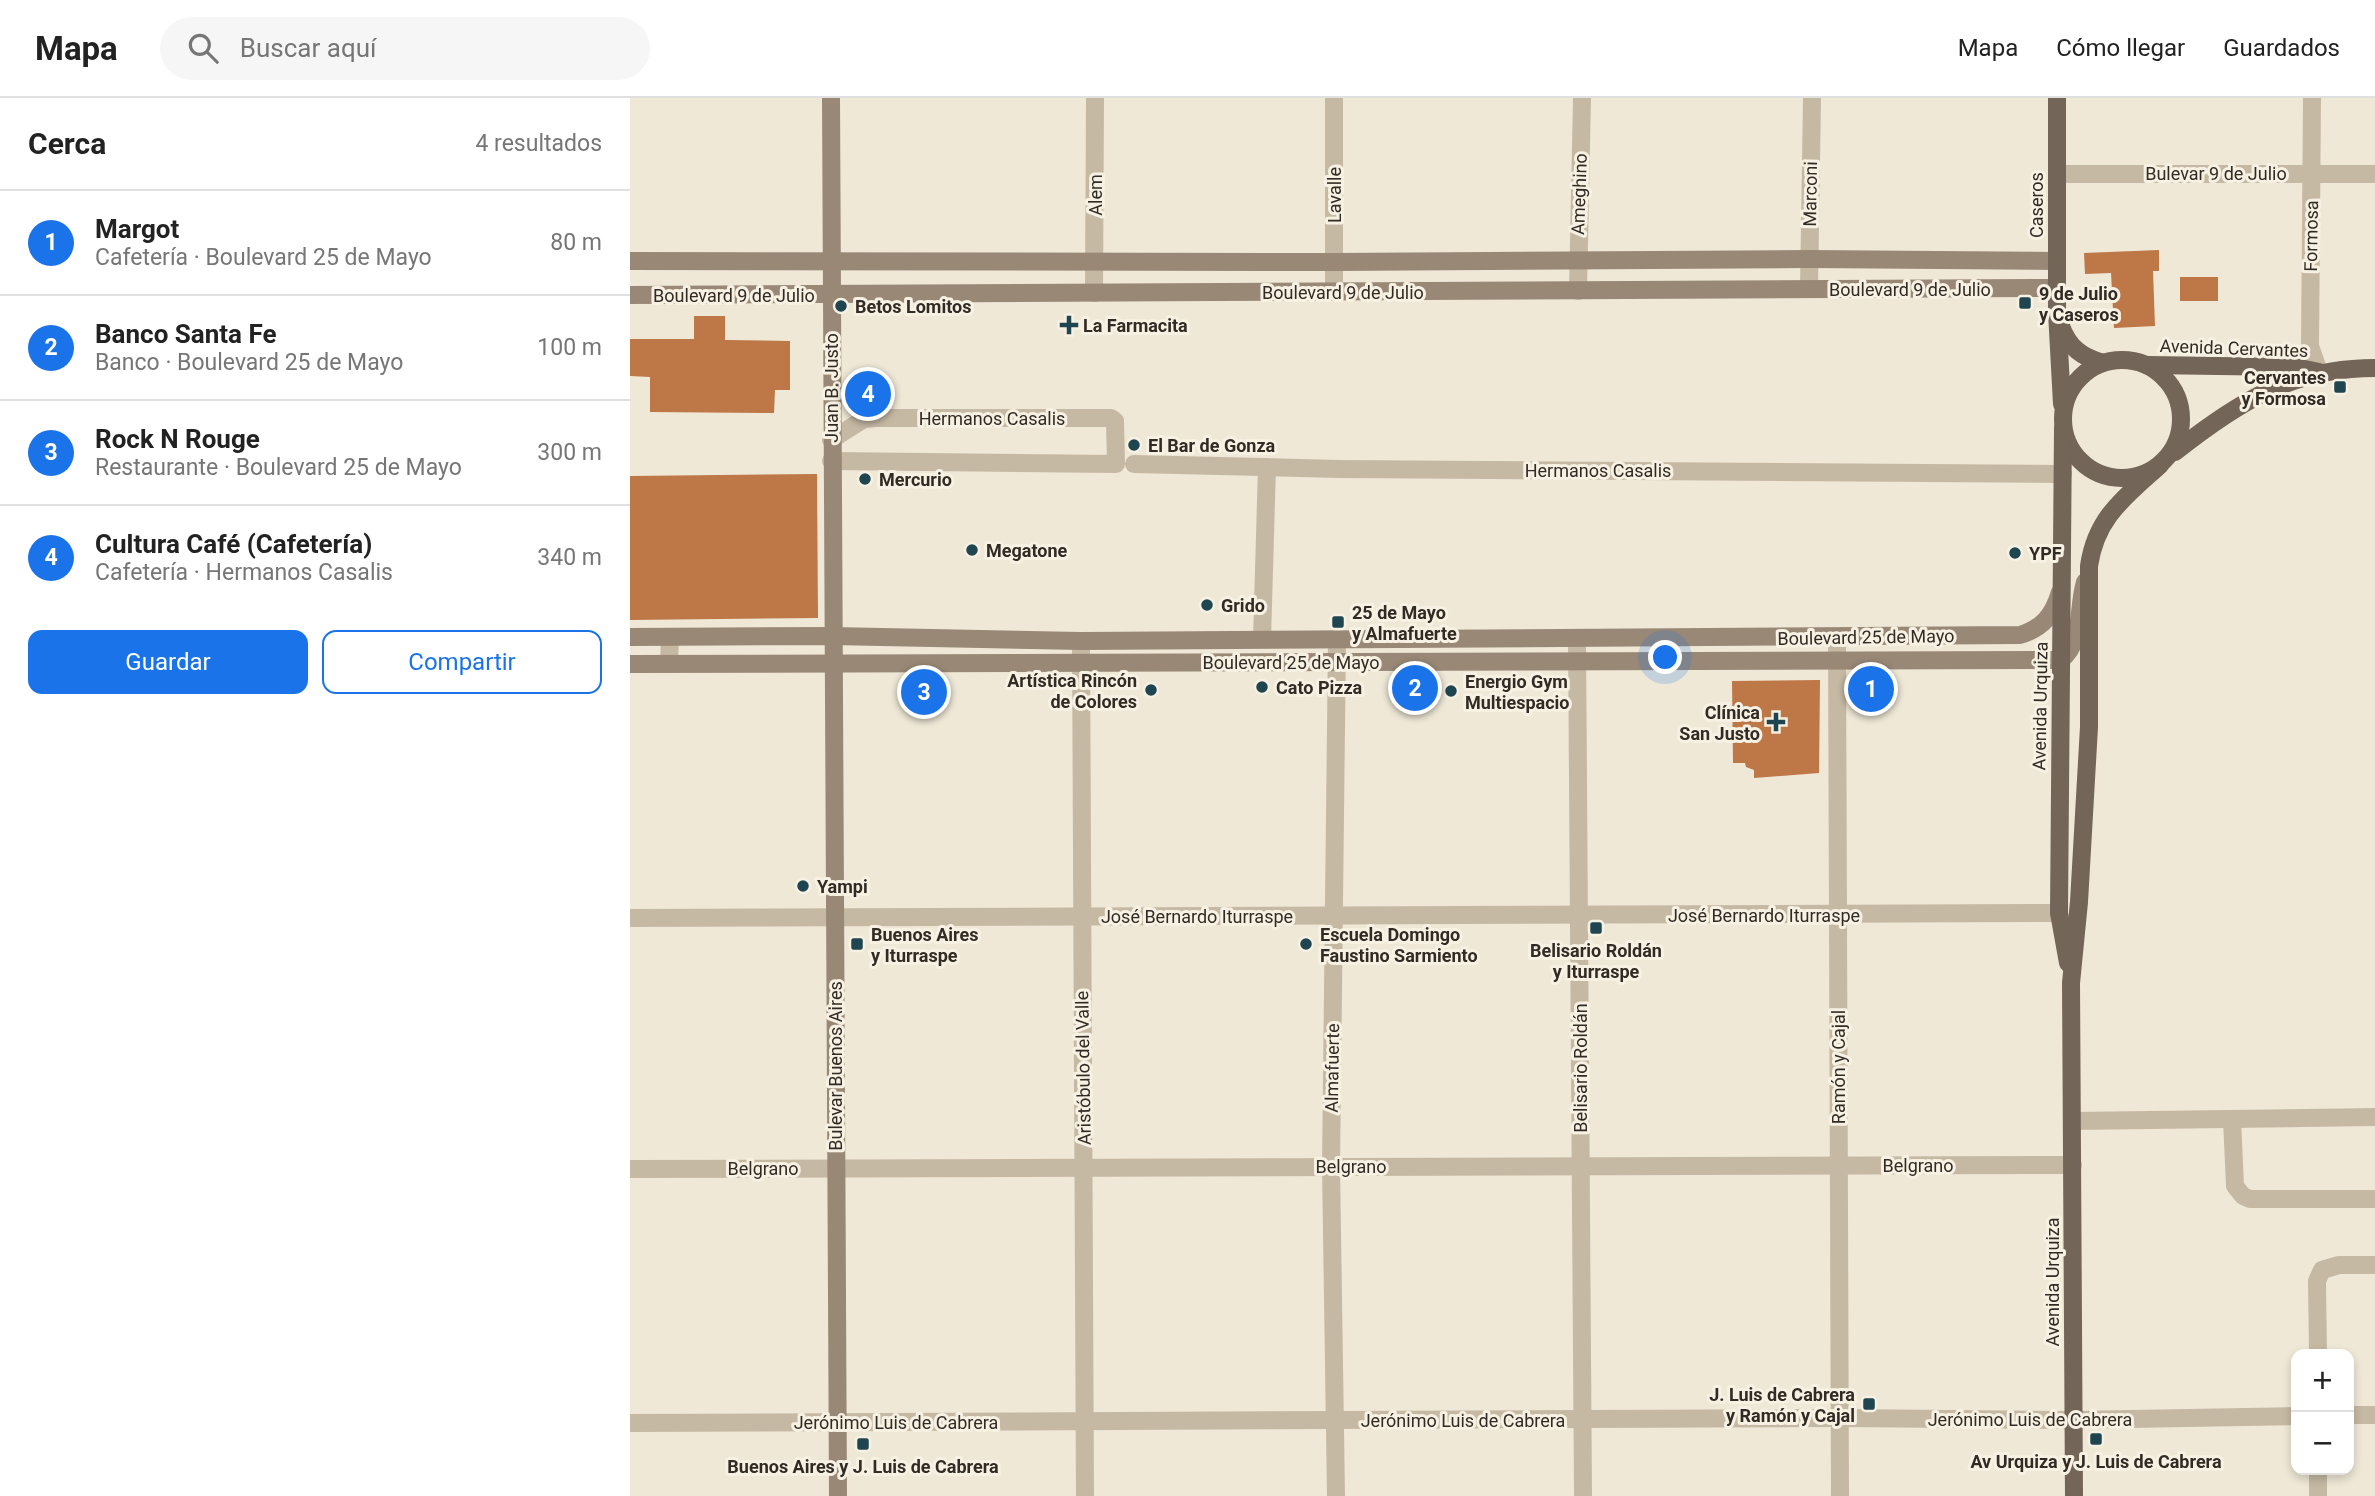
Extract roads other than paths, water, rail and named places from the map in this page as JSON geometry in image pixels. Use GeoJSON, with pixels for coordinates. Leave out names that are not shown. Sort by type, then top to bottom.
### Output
{"type":"FeatureCollection","features":[{"type":"Feature","properties":{"kind":"main road","name":"Juan B. Justo"},"geometry":{"type":"LineString","coordinates":[[831,98],[832,636]]}},
{"type":"Feature","properties":{"kind":"main road","name":"Caseros"},"geometry":{"type":"LineString","coordinates":[[2057,98],[2057,312],[2063,423]]}},
{"type":"Feature","properties":{"kind":"main road","name":"Boulevard 9 de Julio"},"geometry":{"type":"LineString","coordinates":[[630,261],[2057,261]]}},
{"type":"Feature","properties":{"kind":"main road","name":"Boulevard 9 de Julio"},"geometry":{"type":"LineString","coordinates":[[630,295],[2057,288]]}},
{"type":"Feature","properties":{"kind":"main road","name":"Caseros"},"geometry":{"type":"LineString","coordinates":[[2057,312],[2068,342],[2077,352],[2088,359],[2103,363]]}},
{"type":"Feature","properties":{"kind":"main road"},"geometry":{"type":"LineString","coordinates":[[2121,360],[2148,365],[2169,382],[2181,407],[2180,435],[2163,462],[2143,475],[2105,476],[2088,468],[2074,454],[2063,423],[2066,400],[2074,384],[2103,363],[2121,360]]}},
{"type":"Feature","properties":{"kind":"main road","name":"Avenida Cervantes"},"geometry":{"type":"LineString","coordinates":[[2148,365],[2295,367],[2319,372]]}},
{"type":"Feature","properties":{"kind":"main road","name":"Avenida Cervantes"},"geometry":{"type":"LineString","coordinates":[[2163,462],[2209,424],[2242,403],[2286,383],[2319,372],[2375,368]]}},
{"type":"Feature","properties":{"kind":"main road","name":"Avenida Urquiza"},"geometry":{"type":"LineString","coordinates":[[2063,423],[2059,913],[2071,984]]}},
{"type":"Feature","properties":{"kind":"main road","name":"Avenida Urquiza"},"geometry":{"type":"LineString","coordinates":[[2074,1496],[2071,984],[2079,902],[2089,727],[2089,566],[2093,547],[2105,518],[2163,462]]}},
{"type":"Feature","properties":{"kind":"main road"},"geometry":{"type":"LineString","coordinates":[[2061,660],[2070,652],[2076,640],[2081,595],[2089,566]]}},
{"type":"Feature","properties":{"kind":"main road","name":"Boulevard 25 de Mayo"},"geometry":{"type":"LineString","coordinates":[[630,637],[832,636],[1081,641],[2020,635],[2032,632],[2052,614],[2063,582]]}},
{"type":"Feature","properties":{"kind":"main road","name":"Bulevar Buenos Aires"},"geometry":{"type":"LineString","coordinates":[[832,636],[838,1496]]}},
{"type":"Feature","properties":{"kind":"main road","name":"Boulevard 25 de Mayo"},"geometry":{"type":"LineString","coordinates":[[630,664],[2061,660]]}},
{"type":"Feature","properties":{"kind":"street","name":"Alem"},"geometry":{"type":"LineString","coordinates":[[1094,293],[1095,98]]}},
{"type":"Feature","properties":{"kind":"street","name":"Lavalle"},"geometry":{"type":"LineString","coordinates":[[1334,98],[1334,292]]}},
{"type":"Feature","properties":{"kind":"street","name":"Ameghino"},"geometry":{"type":"LineString","coordinates":[[1577,291],[1582,98]]}},
{"type":"Feature","properties":{"kind":"street","name":"Marconi"},"geometry":{"type":"LineString","coordinates":[[1809,289],[1812,98]]}},
{"type":"Feature","properties":{"kind":"street","name":"Formosa"},"geometry":{"type":"LineString","coordinates":[[2312,98],[2310,346],[2319,372]]}},
{"type":"Feature","properties":{"kind":"street","name":"Bulevar 9 de Julio"},"geometry":{"type":"LineString","coordinates":[[2057,174],[2375,174]]}},
{"type":"Feature","properties":{"kind":"street","name":"Hermanos Casalis"},"geometry":{"type":"LineString","coordinates":[[831,440],[864,419],[876,418],[1111,418],[1115,421],[1125,464]]}},
{"type":"Feature","properties":{"kind":"street","name":"Hermanos Casalis"},"geometry":{"type":"LineString","coordinates":[[831,461],[2063,474]]}},
{"type":"Feature","properties":{"kind":"street"},"geometry":{"type":"LineString","coordinates":[[1262,639],[1267,467]]}},
{"type":"Feature","properties":{"kind":"street"},"geometry":{"type":"LineString","coordinates":[[669,664],[670,638]]}},
{"type":"Feature","properties":{"kind":"street","name":"Ramón y Cajal"},"geometry":{"type":"LineString","coordinates":[[1837,638],[1840,1496]]}},
{"type":"Feature","properties":{"kind":"street","name":"Belisario Roldán"},"geometry":{"type":"LineString","coordinates":[[1577,639],[1583,1496]]}},
{"type":"Feature","properties":{"kind":"street","name":"Almafuerte"},"geometry":{"type":"LineString","coordinates":[[1336,1496],[1331,1166],[1337,640]]}},
{"type":"Feature","properties":{"kind":"street","name":"Aristóbulo del Valle"},"geometry":{"type":"LineString","coordinates":[[1081,641],[1085,1496]]}},
{"type":"Feature","properties":{"kind":"street","name":"José Bernardo Iturraspe"},"geometry":{"type":"LineString","coordinates":[[630,918],[2059,913]]}},
{"type":"Feature","properties":{"kind":"street"},"geometry":{"type":"LineString","coordinates":[[2072,1121],[2375,1117]]}},
{"type":"Feature","properties":{"kind":"street"},"geometry":{"type":"LineString","coordinates":[[2232,1119],[2235,1186],[2244,1196],[2250,1199],[2375,1199]]}},
{"type":"Feature","properties":{"kind":"street","name":"Belgrano"},"geometry":{"type":"LineString","coordinates":[[630,1169],[2073,1165]]}},
{"type":"Feature","properties":{"kind":"street"},"geometry":{"type":"LineString","coordinates":[[2318,1349],[2317,1282],[2322,1270],[2339,1265],[2375,1265]]}},
{"type":"Feature","properties":{"kind":"street"},"geometry":{"type":"LineString","coordinates":[[2354,1415],[2375,1415]]}},
{"type":"Feature","properties":{"kind":"street","name":"Jerónimo Luis de Cabrera"},"geometry":{"type":"LineString","coordinates":[[630,1423],[1840,1418],[2073,1420],[2291,1416]]}},
{"type":"Feature","properties":{"kind":"street"},"geometry":{"type":"LineString","coordinates":[[2318,1475],[2318,1496]]}},
{"type":"Feature","properties":{"kind":"place","name":"9 de Julio y Caseros"},"geometry":{"type":"Point","coordinates":[2025,303]}},
{"type":"Feature","properties":{"kind":"place","name":"Betos Lomitos"},"geometry":{"type":"Point","coordinates":[841,306]}},
{"type":"Feature","properties":{"kind":"place","name":"La Farmacita"},"geometry":{"type":"Point","coordinates":[1069,325]}},
{"type":"Feature","properties":{"kind":"place","name":"Cervantes y Formosa"},"geometry":{"type":"Point","coordinates":[2340,387]}},
{"type":"Feature","properties":{"kind":"place","name":"Cultura Café (Cafetería)"},"geometry":{"type":"Point","coordinates":[868,394]}},
{"type":"Feature","properties":{"kind":"place","name":"El Bar de Gonza"},"geometry":{"type":"Point","coordinates":[1134,445]}},
{"type":"Feature","properties":{"kind":"place","name":"Mercurio"},"geometry":{"type":"Point","coordinates":[865,479]}},
{"type":"Feature","properties":{"kind":"place","name":"Megatone"},"geometry":{"type":"Point","coordinates":[972,550]}},
{"type":"Feature","properties":{"kind":"place","name":"YPF"},"geometry":{"type":"Point","coordinates":[2015,553]}},
{"type":"Feature","properties":{"kind":"place","name":"Grido"},"geometry":{"type":"Point","coordinates":[1207,605]}},
{"type":"Feature","properties":{"kind":"place","name":"25 de Mayo y Almafuerte"},"geometry":{"type":"Point","coordinates":[1338,622]}},
{"type":"Feature","properties":{"kind":"place","name":"Cato Pizza"},"geometry":{"type":"Point","coordinates":[1262,687]}},
{"type":"Feature","properties":{"kind":"place","name":"Banco Santa Fe"},"geometry":{"type":"Point","coordinates":[1415,688]}},
{"type":"Feature","properties":{"kind":"place","name":"Margot"},"geometry":{"type":"Point","coordinates":[1871,689]}},
{"type":"Feature","properties":{"kind":"place","name":"Artística Rincón de Colores"},"geometry":{"type":"Point","coordinates":[1151,690]}},
{"type":"Feature","properties":{"kind":"place","name":"Energio Gym Multiespacio"},"geometry":{"type":"Point","coordinates":[1451,691]}},
{"type":"Feature","properties":{"kind":"place","name":"Rock N Rouge"},"geometry":{"type":"Point","coordinates":[924,692]}},
{"type":"Feature","properties":{"kind":"place","name":"Clínica San Justo"},"geometry":{"type":"Point","coordinates":[1776,722]}},
{"type":"Feature","properties":{"kind":"place","name":"Yampi"},"geometry":{"type":"Point","coordinates":[803,886]}},
{"type":"Feature","properties":{"kind":"place","name":"Belisario Roldán y Iturraspe"},"geometry":{"type":"Point","coordinates":[1596,928]}},
{"type":"Feature","properties":{"kind":"place","name":"Buenos Aires y Iturraspe"},"geometry":{"type":"Point","coordinates":[857,944]}},
{"type":"Feature","properties":{"kind":"place","name":"Escuela Domingo Faustino Sarmiento"},"geometry":{"type":"Point","coordinates":[1306,944]}},
{"type":"Feature","properties":{"kind":"place","name":"J. Luis de Cabrera y Ramón y Cajal"},"geometry":{"type":"Point","coordinates":[1869,1404]}},
{"type":"Feature","properties":{"kind":"place","name":"Av Urquiza y J. Luis de Cabrera"},"geometry":{"type":"Point","coordinates":[2096,1439]}},
{"type":"Feature","properties":{"kind":"place","name":"Buenos Aires y J. Luis de Cabrera"},"geometry":{"type":"Point","coordinates":[863,1444]}}]}
